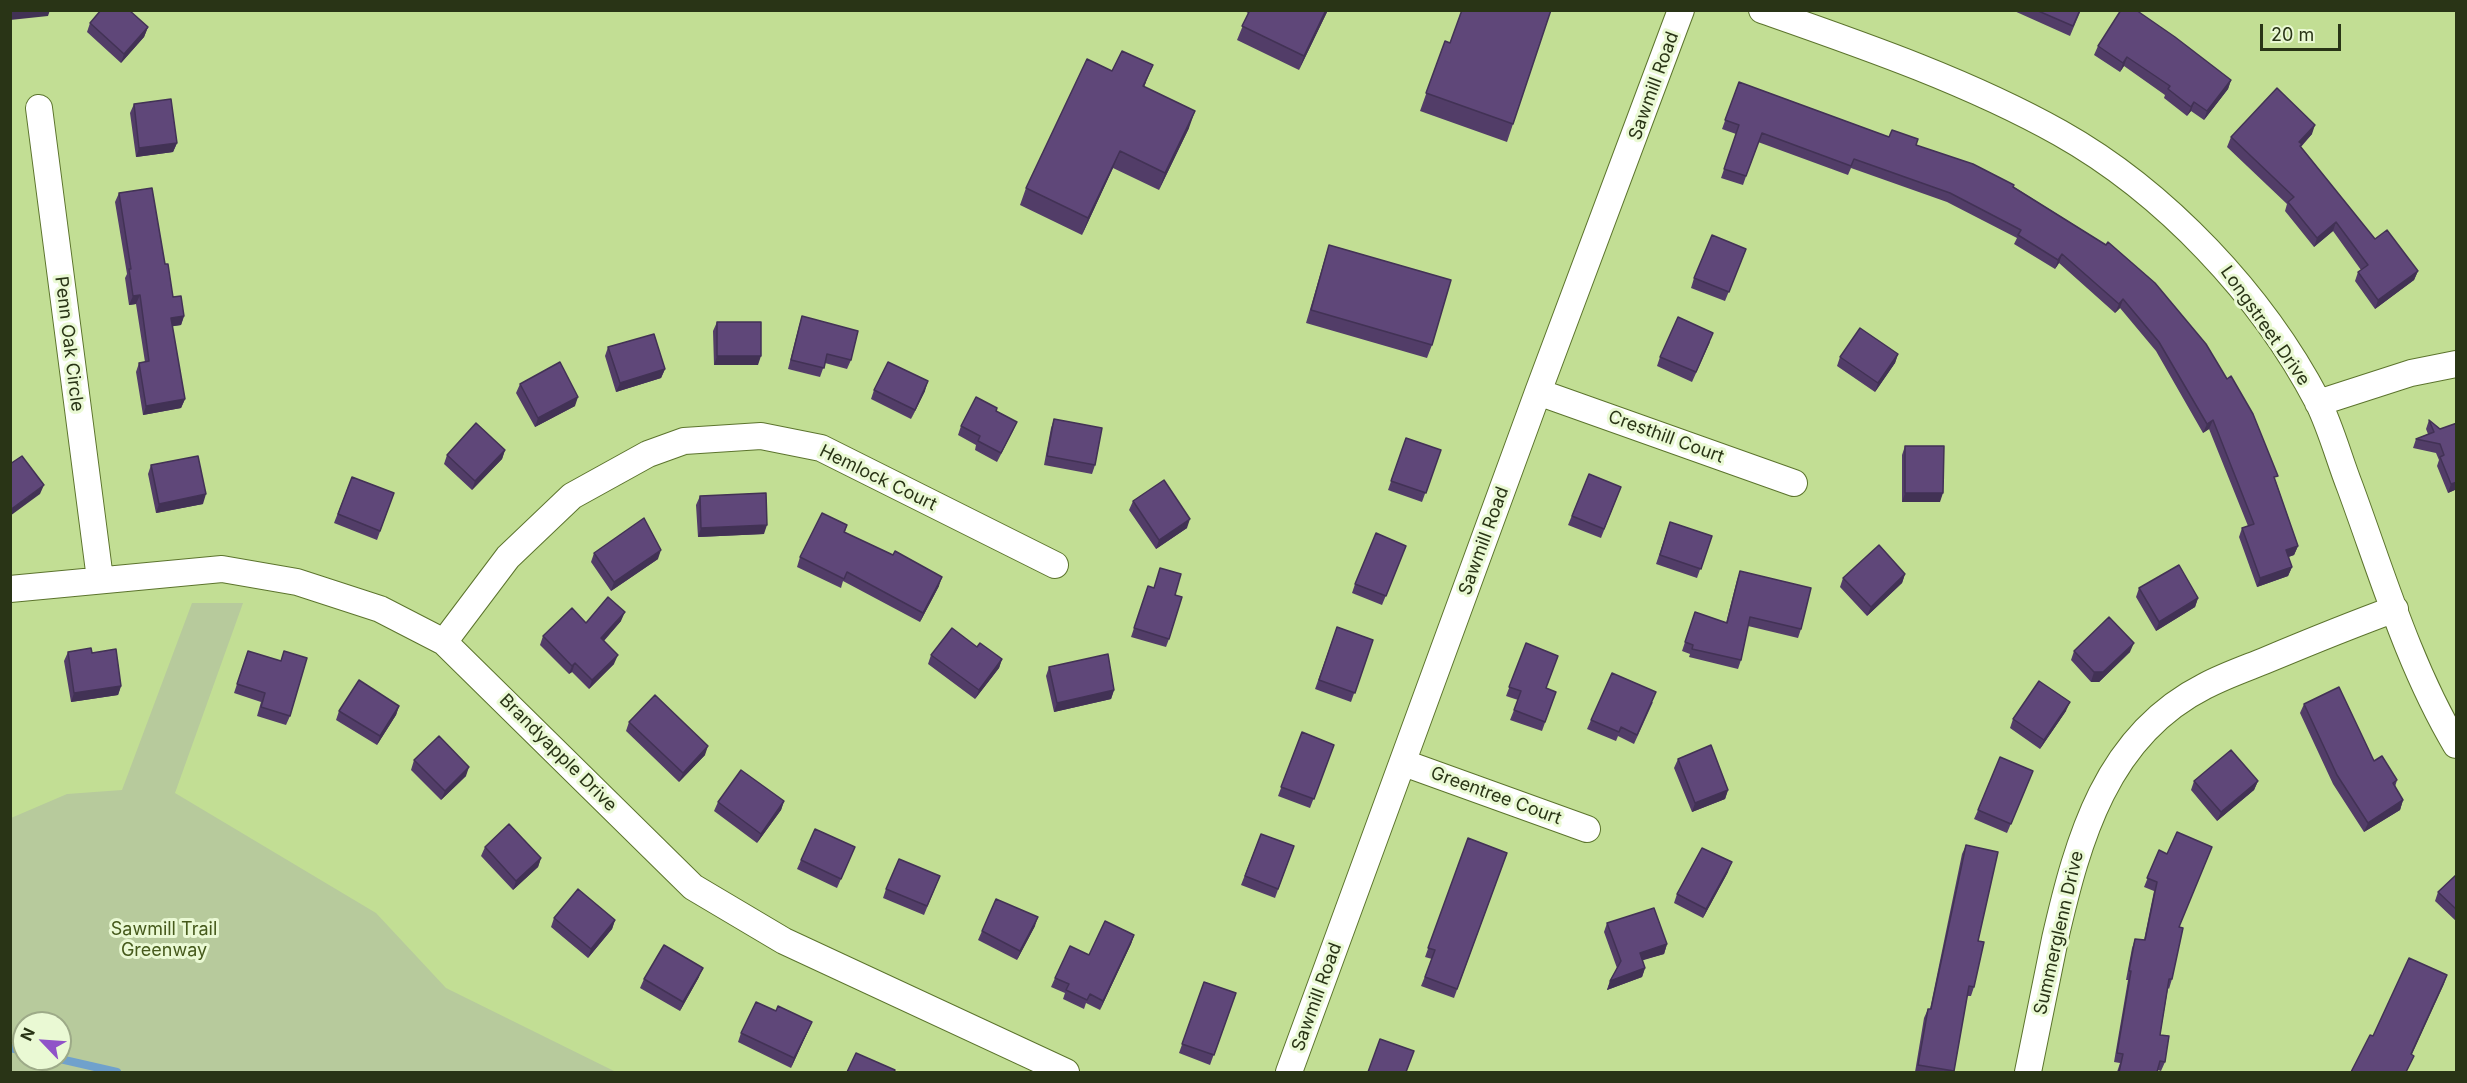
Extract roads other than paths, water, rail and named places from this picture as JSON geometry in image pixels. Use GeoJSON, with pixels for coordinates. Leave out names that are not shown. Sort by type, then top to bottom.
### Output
{"type":"FeatureCollection","features":[{"type":"Feature","properties":{"kind":"street","name":"Sawmill Road"},"geometry":{"type":"LineString","coordinates":[[1289,1072],[1538,392],[1681,10]]}},
{"type":"Feature","properties":{"kind":"street","name":"Longstreet Drive"},"geometry":{"type":"LineString","coordinates":[[1762,10],[1917,68],[2006,106],[2060,133],[2105,161],[2158,202],[2209,249],[2256,307],[2318,403],[2425,685],[2457,746]]}},
{"type":"Feature","properties":{"kind":"street","name":"Penn Oak Circle"},"geometry":{"type":"LineString","coordinates":[[39,108],[100,579]]}},
{"type":"Feature","properties":{"kind":"street"},"geometry":{"type":"LineString","coordinates":[[2318,403],[2411,373],[2457,364]]}},
{"type":"Feature","properties":{"kind":"street","name":"Cresthill Court"},"geometry":{"type":"LineString","coordinates":[[1538,392],[1794,483]]}},
{"type":"Feature","properties":{"kind":"street","name":"Hemlock Court"},"geometry":{"type":"LineString","coordinates":[[444,642],[508,557],[572,496],[648,454],[684,441],[761,436],[821,448],[1055,565]]}},
{"type":"Feature","properties":{"kind":"street","name":"Brandyapple Drive"},"geometry":{"type":"LineString","coordinates":[[10,589],[222,569],[297,582],[370,606],[444,642],[693,887],[784,941],[1066,1072]]}},
{"type":"Feature","properties":{"kind":"street","name":"Summerglenn Drive"},"geometry":{"type":"LineString","coordinates":[[2028,1072],[2068,884],[2081,837],[2096,802],[2141,733],[2170,708],[2204,686],[2395,609]]}},
{"type":"Feature","properties":{"kind":"street","name":"Greentree Court"},"geometry":{"type":"LineString","coordinates":[[1404,763],[1587,829]]}},
{"type":"Feature","properties":{"kind":"waterway"},"geometry":{"type":"LineString","coordinates":[[72,1062],[117,1072]]}},
{"type":"Feature","properties":{"kind":"park label","name":"Sawmill Trail Greenway"},"geometry":{"type":"Point","coordinates":[164,940]}}]}
